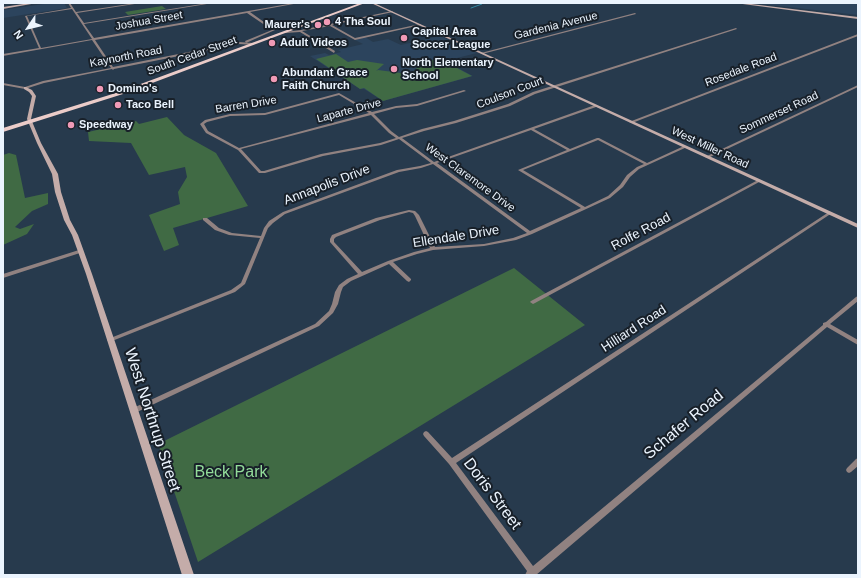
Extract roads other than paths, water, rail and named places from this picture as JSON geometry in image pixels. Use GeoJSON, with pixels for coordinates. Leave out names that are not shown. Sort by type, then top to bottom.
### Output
{"type":"FeatureCollection","features":[{"type":"Feature","properties":{"kind":"main road","name":"South Cedar Street"},"geometry":{"type":"LineString","coordinates":[[3,130],[116,94],[364,3]]}},
{"type":"Feature","properties":{"kind":"street"},"geometry":{"type":"LineString","coordinates":[[3,8],[36,3]]}},
{"type":"Feature","properties":{"kind":"street"},"geometry":{"type":"LineString","coordinates":[[69,3],[113,69]]}},
{"type":"Feature","properties":{"kind":"street"},"geometry":{"type":"LineString","coordinates":[[75,13],[140,3]]}},
{"type":"Feature","properties":{"kind":"street"},"geometry":{"type":"LineString","coordinates":[[83,24],[212,3]]}},
{"type":"Feature","properties":{"kind":"street","name":"Joshua Street"},"geometry":{"type":"LineString","coordinates":[[3,55],[298,3]]}},
{"type":"Feature","properties":{"kind":"street","name":"West Miller Road"},"geometry":{"type":"LineString","coordinates":[[372,3],[858,226]]}},
{"type":"Feature","properties":{"kind":"street"},"geometry":{"type":"LineString","coordinates":[[736,3],[857,17]]}},
{"type":"Feature","properties":{"kind":"street"},"geometry":{"type":"LineString","coordinates":[[750,3],[857,17]]}},
{"type":"Feature","properties":{"kind":"street"},"geometry":{"type":"LineString","coordinates":[[40,48],[26,16],[72,8]]}},
{"type":"Feature","properties":{"kind":"street"},"geometry":{"type":"LineString","coordinates":[[802,11],[831,13]]}},
{"type":"Feature","properties":{"kind":"street"},"geometry":{"type":"LineString","coordinates":[[242,43],[254,40],[274,29],[248,12]]}},
{"type":"Feature","properties":{"kind":"street"},"geometry":{"type":"LineString","coordinates":[[285,32],[300,31],[392,12]]}},
{"type":"Feature","properties":{"kind":"street","name":"Gardenia Avenue"},"geometry":{"type":"LineString","coordinates":[[482,54],[635,14]]}},
{"type":"Feature","properties":{"kind":"street"},"geometry":{"type":"LineString","coordinates":[[330,25],[355,39],[420,25]]}},
{"type":"Feature","properties":{"kind":"street","name":"Coulson Court"},"geometry":{"type":"LineString","coordinates":[[239,149],[260,172],[264,172],[309,159],[370,146],[509,105],[530,94],[736,29]]}},
{"type":"Feature","properties":{"kind":"street"},"geometry":{"type":"LineString","coordinates":[[300,31],[334,52]]}},
{"type":"Feature","properties":{"kind":"street","name":"Rosedale Road"},"geometry":{"type":"LineString","coordinates":[[631,122],[858,35]]}},
{"type":"Feature","properties":{"kind":"street","name":"Kaynorth Road"},"geometry":{"type":"LineString","coordinates":[[3,84],[25,88],[43,82],[242,43],[253,44]]}},
{"type":"Feature","properties":{"kind":"street","name":"Sommerset Road"},"geometry":{"type":"LineString","coordinates":[[707,157],[858,86]]}},
{"type":"Feature","properties":{"kind":"street"},"geometry":{"type":"LineString","coordinates":[[25,88],[34,96],[29,113],[30,122]]}},
{"type":"Feature","properties":{"kind":"street","name":"Laparte Drive"},"geometry":{"type":"LineString","coordinates":[[239,149],[396,107],[417,105],[464,91]]}},
{"type":"Feature","properties":{"kind":"street","name":"West Claremore Drive"},"geometry":{"type":"LineString","coordinates":[[339,94],[353,101],[372,114],[390,132],[530,233]]}},
{"type":"Feature","properties":{"kind":"street","name":"Barren Drive"},"geometry":{"type":"LineString","coordinates":[[239,149],[207,132],[202,126],[202,123],[230,115],[266,114],[339,94]]}},
{"type":"Feature","properties":{"kind":"street","name":"Annapolis Drive"},"geometry":{"type":"LineString","coordinates":[[110,340],[238,288],[245,280],[266,228],[271,222],[284,214],[398,170],[421,167],[434,163],[595,106]]}},
{"type":"Feature","properties":{"kind":"street","name":"West Northrup Street"},"geometry":{"type":"LineString","coordinates":[[30,122],[55,174],[58,192],[67,220],[75,235],[89,274],[188,575]]}},
{"type":"Feature","properties":{"kind":"street"},"geometry":{"type":"LineString","coordinates":[[532,129],[570,150]]}},
{"type":"Feature","properties":{"kind":"street"},"geometry":{"type":"LineString","coordinates":[[584,208],[520,170],[598,139],[647,164]]}},
{"type":"Feature","properties":{"kind":"street","name":"Ellendale Drive"},"geometry":{"type":"LineString","coordinates":[[133,411],[317,325],[331,312],[336,304],[338,292],[341,286],[361,274],[416,253],[434,249],[484,245],[514,239],[530,233],[617,192],[632,172],[685,147]]}},
{"type":"Feature","properties":{"kind":"street","name":"Rolfe Road"},"geometry":{"type":"LineString","coordinates":[[534,302],[759,181]]}},
{"type":"Feature","properties":{"kind":"street"},"geometry":{"type":"LineString","coordinates":[[361,274],[332,242],[334,236],[378,219],[409,211],[417,214],[434,249]]}},
{"type":"Feature","properties":{"kind":"street","name":"Hilliard Road"},"geometry":{"type":"LineString","coordinates":[[451,462],[830,213]]}},
{"type":"Feature","properties":{"kind":"street"},"geometry":{"type":"LineString","coordinates":[[205,219],[217,229],[231,234],[262,237]]}},
{"type":"Feature","properties":{"kind":"street"},"geometry":{"type":"LineString","coordinates":[[3,276],[81,251]]}},
{"type":"Feature","properties":{"kind":"street"},"geometry":{"type":"LineString","coordinates":[[390,262],[409,280]]}},
{"type":"Feature","properties":{"kind":"street","name":"Schafer Road"},"geometry":{"type":"LineString","coordinates":[[531,573],[858,298]]}},
{"type":"Feature","properties":{"kind":"street"},"geometry":{"type":"LineString","coordinates":[[826,324],[858,343]]}},
{"type":"Feature","properties":{"kind":"street","name":"Doris Street"},"geometry":{"type":"LineString","coordinates":[[426,434],[451,462],[531,573]]}},
{"type":"Feature","properties":{"kind":"street"},"geometry":{"type":"LineString","coordinates":[[849,470],[858,461]]}},
{"type":"Feature","properties":{"kind":"waterway"},"geometry":{"type":"LineString","coordinates":[[471,8],[482,4],[481,3]]}},
{"type":"Feature","properties":{"kind":"place","name":"4 Tha Soul"},"geometry":{"type":"Point","coordinates":[327,22]}},
{"type":"Feature","properties":{"kind":"place","name":"Maurer's"},"geometry":{"type":"Point","coordinates":[318,25]}},
{"type":"Feature","properties":{"kind":"place","name":"Capital Area Soccer League"},"geometry":{"type":"Point","coordinates":[404,38]}},
{"type":"Feature","properties":{"kind":"place","name":"Adult Videos"},"geometry":{"type":"Point","coordinates":[272,43]}},
{"type":"Feature","properties":{"kind":"place","name":"North Elementary School"},"geometry":{"type":"Point","coordinates":[394,69]}},
{"type":"Feature","properties":{"kind":"place","name":"Abundant Grace Faith Church"},"geometry":{"type":"Point","coordinates":[274,79]}},
{"type":"Feature","properties":{"kind":"place","name":"Domino's"},"geometry":{"type":"Point","coordinates":[100,89]}},
{"type":"Feature","properties":{"kind":"place","name":"Taco Bell"},"geometry":{"type":"Point","coordinates":[118,105]}},
{"type":"Feature","properties":{"kind":"place","name":"Speedway"},"geometry":{"type":"Point","coordinates":[71,125]}},
{"type":"Feature","properties":{"kind":"park label","name":"Beck Park"},"geometry":{"type":"Point","coordinates":[231,473]}}]}
